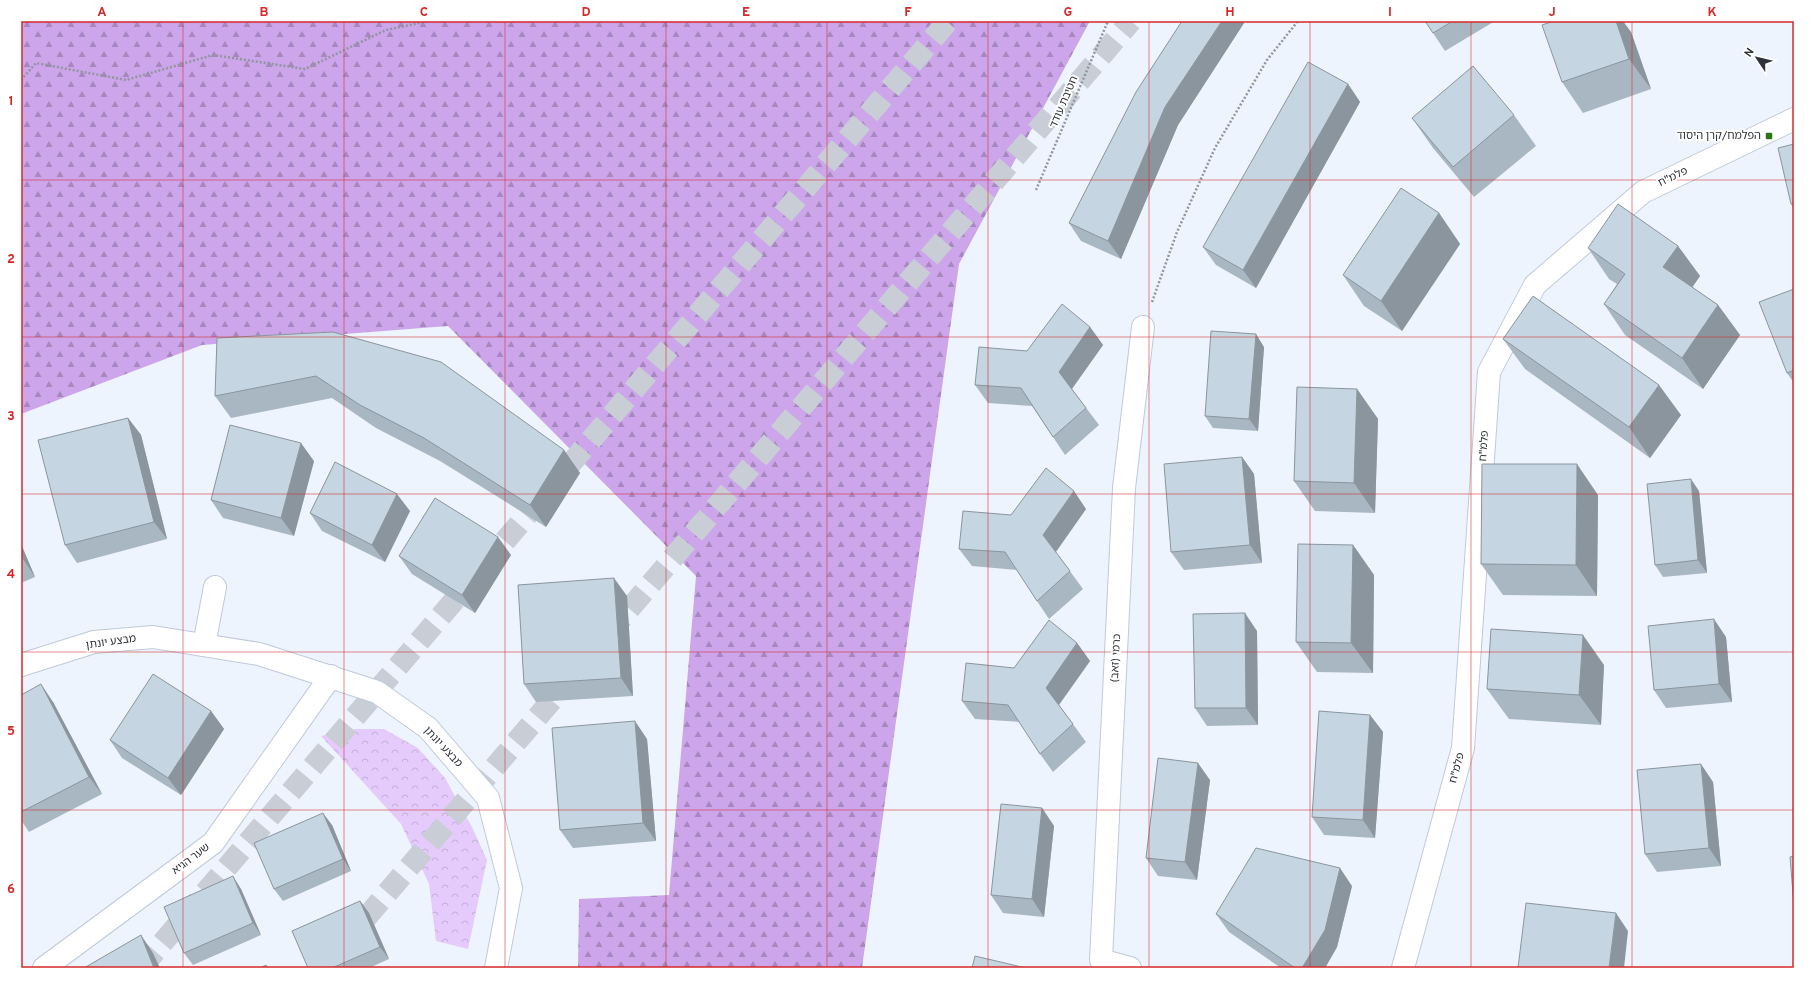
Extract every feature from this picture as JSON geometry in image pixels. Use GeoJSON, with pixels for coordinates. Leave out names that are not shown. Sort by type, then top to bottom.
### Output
{"type":"FeatureCollection","features":[{"type":"Feature","properties":{"kind":"street","name":"פלמ\"ח"},"geometry":{"type":"LineString","coordinates":[[1404,968],[1463,748],[1489,372],[1535,285],[1643,192],[1794,119]]}},
{"type":"Feature","properties":{"kind":"street","name":"כרמי (זאב)"},"geometry":{"type":"LineString","coordinates":[[1130,968],[1101,960],[1124,488],[1143,327]]}},
{"type":"Feature","properties":{"kind":"street"},"geometry":{"type":"LineString","coordinates":[[204,645],[215,587]]}},
{"type":"Feature","properties":{"kind":"street","name":"מבצע יונתן"},"geometry":{"type":"LineString","coordinates":[[21,665],[94,642],[153,637],[259,654],[377,692],[428,728],[488,798],[511,888],[496,968]]}},
{"type":"Feature","properties":{"kind":"street","name":"שער הגיא"},"geometry":{"type":"LineString","coordinates":[[44,968],[213,843],[331,676]]}},
{"type":"Feature","properties":{"kind":"path"},"geometry":{"type":"LineString","coordinates":[[21,80],[36,63],[126,80],[213,55],[305,69],[386,30],[429,21]]}},
{"type":"Feature","properties":{"kind":"path","name":"חטיבת עודד"},"geometry":{"type":"LineString","coordinates":[[1036,190],[1108,21]]}},
{"type":"Feature","properties":{"kind":"path"},"geometry":{"type":"LineString","coordinates":[[1143,327],[1177,232],[1215,148],[1267,60],[1298,21]]}},
{"type":"Feature","properties":{"kind":"green space"},"geometry":{"type":"Polygon","coordinates":[[[21,21],[1090,21],[959,264],[862,968],[578,968],[579,899],[669,895],[696,576],[448,326],[202,345],[21,414],[21,21]]]}},
{"type":"Feature","properties":{"kind":"green space"},"geometry":{"type":"Polygon","coordinates":[[[356,729],[384,729],[418,748],[445,778],[472,827],[487,860],[468,949],[436,941],[429,884],[401,824],[321,736],[356,729]]]}},
{"type":"Feature","properties":{"kind":"building"},"geometry":{"type":"Polygon","coordinates":[[[1182,21],[1222,21],[1165,107],[1108,241],[1069,223],[1136,92],[1182,21]]]}},
{"type":"Feature","properties":{"kind":"building"},"geometry":{"type":"Polygon","coordinates":[[[1425,21],[1453,21],[1433,33],[1425,21]]]}},
{"type":"Feature","properties":{"kind":"building"},"geometry":{"type":"Polygon","coordinates":[[[1554,21],[1616,21],[1629,59],[1562,82],[1542,25],[1554,21]]]}},
{"type":"Feature","properties":{"kind":"building"},"geometry":{"type":"Polygon","coordinates":[[[1308,62],[1348,84],[1243,270],[1203,247],[1308,62]]]}},
{"type":"Feature","properties":{"kind":"building"},"geometry":{"type":"Polygon","coordinates":[[[1473,66],[1514,115],[1453,167],[1412,118],[1473,66]]]}},
{"type":"Feature","properties":{"kind":"building"},"geometry":{"type":"Polygon","coordinates":[[[1794,144],[1794,204],[1791,204],[1778,148],[1794,144]]]}},
{"type":"Feature","properties":{"kind":"building"},"geometry":{"type":"Polygon","coordinates":[[[1401,188],[1439,213],[1381,301],[1343,275],[1401,188]]]}},
{"type":"Feature","properties":{"kind":"building"},"geometry":{"type":"Polygon","coordinates":[[[1618,204],[1678,246],[1663,267],[1718,305],[1682,358],[1604,304],[1625,274],[1588,248],[1618,204]]]}},
{"type":"Feature","properties":{"kind":"building"},"geometry":{"type":"Polygon","coordinates":[[[1794,289],[1794,370],[1787,373],[1759,302],[1794,289]]]}},
{"type":"Feature","properties":{"kind":"building"},"geometry":{"type":"Polygon","coordinates":[[[1533,296],[1659,385],[1629,427],[1503,339],[1533,296]]]}},
{"type":"Feature","properties":{"kind":"building"},"geometry":{"type":"Polygon","coordinates":[[[1062,304],[1090,327],[1059,372],[1086,408],[1053,437],[1021,388],[975,385],[979,347],[1027,351],[1062,304]]]}},
{"type":"Feature","properties":{"kind":"building"},"geometry":{"type":"Polygon","coordinates":[[[1211,331],[1256,334],[1249,419],[1205,416],[1211,331]]]}},
{"type":"Feature","properties":{"kind":"building"},"geometry":{"type":"Polygon","coordinates":[[[333,332],[441,362],[564,450],[530,505],[424,438],[360,405],[316,376],[215,396],[217,338],[333,332]]]}},
{"type":"Feature","properties":{"kind":"building"},"geometry":{"type":"Polygon","coordinates":[[[1297,387],[1357,389],[1354,483],[1294,481],[1297,387]]]}},
{"type":"Feature","properties":{"kind":"building"},"geometry":{"type":"Polygon","coordinates":[[[128,418],[154,522],[65,545],[38,440],[128,418]]]}},
{"type":"Feature","properties":{"kind":"building"},"geometry":{"type":"Polygon","coordinates":[[[230,425],[301,443],[281,518],[211,500],[230,425]]]}},
{"type":"Feature","properties":{"kind":"building"},"geometry":{"type":"Polygon","coordinates":[[[1242,457],[1250,545],[1171,552],[1164,464],[1242,457]]]}},
{"type":"Feature","properties":{"kind":"building"},"geometry":{"type":"Polygon","coordinates":[[[335,462],[397,494],[372,545],[310,513],[335,462]]]}},
{"type":"Feature","properties":{"kind":"building"},"geometry":{"type":"Polygon","coordinates":[[[1482,464],[1577,464],[1576,565],[1481,564],[1482,464]]]}},
{"type":"Feature","properties":{"kind":"building"},"geometry":{"type":"Polygon","coordinates":[[[1046,468],[1074,491],[1043,535],[1070,571],[1037,601],[1005,552],[959,549],[963,511],[1011,515],[1046,468]]]}},
{"type":"Feature","properties":{"kind":"building"},"geometry":{"type":"Polygon","coordinates":[[[1691,479],[1698,560],[1655,565],[1647,484],[1691,479]]]}},
{"type":"Feature","properties":{"kind":"building"},"geometry":{"type":"Polygon","coordinates":[[[435,498],[498,537],[462,595],[399,556],[435,498]]]}},
{"type":"Feature","properties":{"kind":"building"},"geometry":{"type":"Polygon","coordinates":[[[1298,544],[1353,545],[1351,643],[1296,642],[1298,544]]]}},
{"type":"Feature","properties":{"kind":"building"},"geometry":{"type":"Polygon","coordinates":[[[614,578],[621,678],[524,684],[518,585],[614,578]]]}},
{"type":"Feature","properties":{"kind":"building"},"geometry":{"type":"Polygon","coordinates":[[[1245,613],[1246,708],[1195,708],[1193,614],[1245,613]]]}},
{"type":"Feature","properties":{"kind":"building"},"geometry":{"type":"Polygon","coordinates":[[[1714,619],[1719,684],[1654,690],[1648,626],[1714,619]]]}},
{"type":"Feature","properties":{"kind":"building"},"geometry":{"type":"Polygon","coordinates":[[[1049,620],[1077,643],[1046,688],[1073,724],[1040,754],[1008,705],[962,701],[966,663],[1014,668],[1049,620]]]}},
{"type":"Feature","properties":{"kind":"building"},"geometry":{"type":"Polygon","coordinates":[[[1491,629],[1583,635],[1579,695],[1487,689],[1491,629]]]}},
{"type":"Feature","properties":{"kind":"building"},"geometry":{"type":"Polygon","coordinates":[[[153,674],[211,711],[168,778],[110,740],[153,674]]]}},
{"type":"Feature","properties":{"kind":"building"},"geometry":{"type":"Polygon","coordinates":[[[41,684],[89,777],[21,812],[21,695],[41,684]]]}},
{"type":"Feature","properties":{"kind":"building"},"geometry":{"type":"Polygon","coordinates":[[[1319,711],[1370,715],[1363,820],[1312,817],[1319,711]]]}},
{"type":"Feature","properties":{"kind":"building"},"geometry":{"type":"Polygon","coordinates":[[[635,721],[643,823],[560,830],[552,728],[635,721]]]}},
{"type":"Feature","properties":{"kind":"building"},"geometry":{"type":"Polygon","coordinates":[[[1158,758],[1198,763],[1185,862],[1146,858],[1158,758]]]}},
{"type":"Feature","properties":{"kind":"building"},"geometry":{"type":"Polygon","coordinates":[[[1701,764],[1709,848],[1645,854],[1637,770],[1701,764]]]}},
{"type":"Feature","properties":{"kind":"building"},"geometry":{"type":"Polygon","coordinates":[[[1001,804],[1042,808],[1032,899],[991,895],[1001,804]]]}},
{"type":"Feature","properties":{"kind":"building"},"geometry":{"type":"Polygon","coordinates":[[[323,813],[343,859],[274,889],[254,843],[323,813]]]}},
{"type":"Feature","properties":{"kind":"building"},"geometry":{"type":"Polygon","coordinates":[[[1256,848],[1340,868],[1325,930],[1302,968],[1295,968],[1216,914],[1256,848]]]}},
{"type":"Feature","properties":{"kind":"building"},"geometry":{"type":"Polygon","coordinates":[[[1794,856],[1794,906],[1790,857],[1794,856]]]}},
{"type":"Feature","properties":{"kind":"building"},"geometry":{"type":"Polygon","coordinates":[[[233,876],[253,923],[184,953],[164,907],[233,876]]]}},
{"type":"Feature","properties":{"kind":"building"},"geometry":{"type":"Polygon","coordinates":[[[360,901],[380,947],[332,968],[308,968],[292,931],[360,901]]]}},
{"type":"Feature","properties":{"kind":"building"},"geometry":{"type":"Polygon","coordinates":[[[1526,903],[1616,913],[1609,968],[1518,968],[1526,903]]]}},
{"type":"Feature","properties":{"kind":"building"},"geometry":{"type":"Polygon","coordinates":[[[141,935],[154,968],[84,968],[141,935]]]}},
{"type":"Feature","properties":{"kind":"building"},"geometry":{"type":"Polygon","coordinates":[[[975,956],[1026,968],[972,968],[975,956]]]}},
{"type":"Feature","properties":{"kind":"building"},"geometry":{"type":"Polygon","coordinates":[[[266,965],[268,968],[260,968],[266,965]]]}},
{"type":"Feature","properties":{"kind":"tunnel"},"geometry":{"type":"LineString","coordinates":[[141,968],[948,21]]}},
{"type":"Feature","properties":{"kind":"tunnel"},"geometry":{"type":"LineString","coordinates":[[608,634],[1131,21]]}},
{"type":"Feature","properties":{"kind":"tunnel"},"geometry":{"type":"LineString","coordinates":[[323,968],[570,679]]}},
{"type":"Feature","properties":{"kind":"place","name":"הפלמח/קרן היסוד"},"geometry":{"type":"Point","coordinates":[1769,136]}}]}
